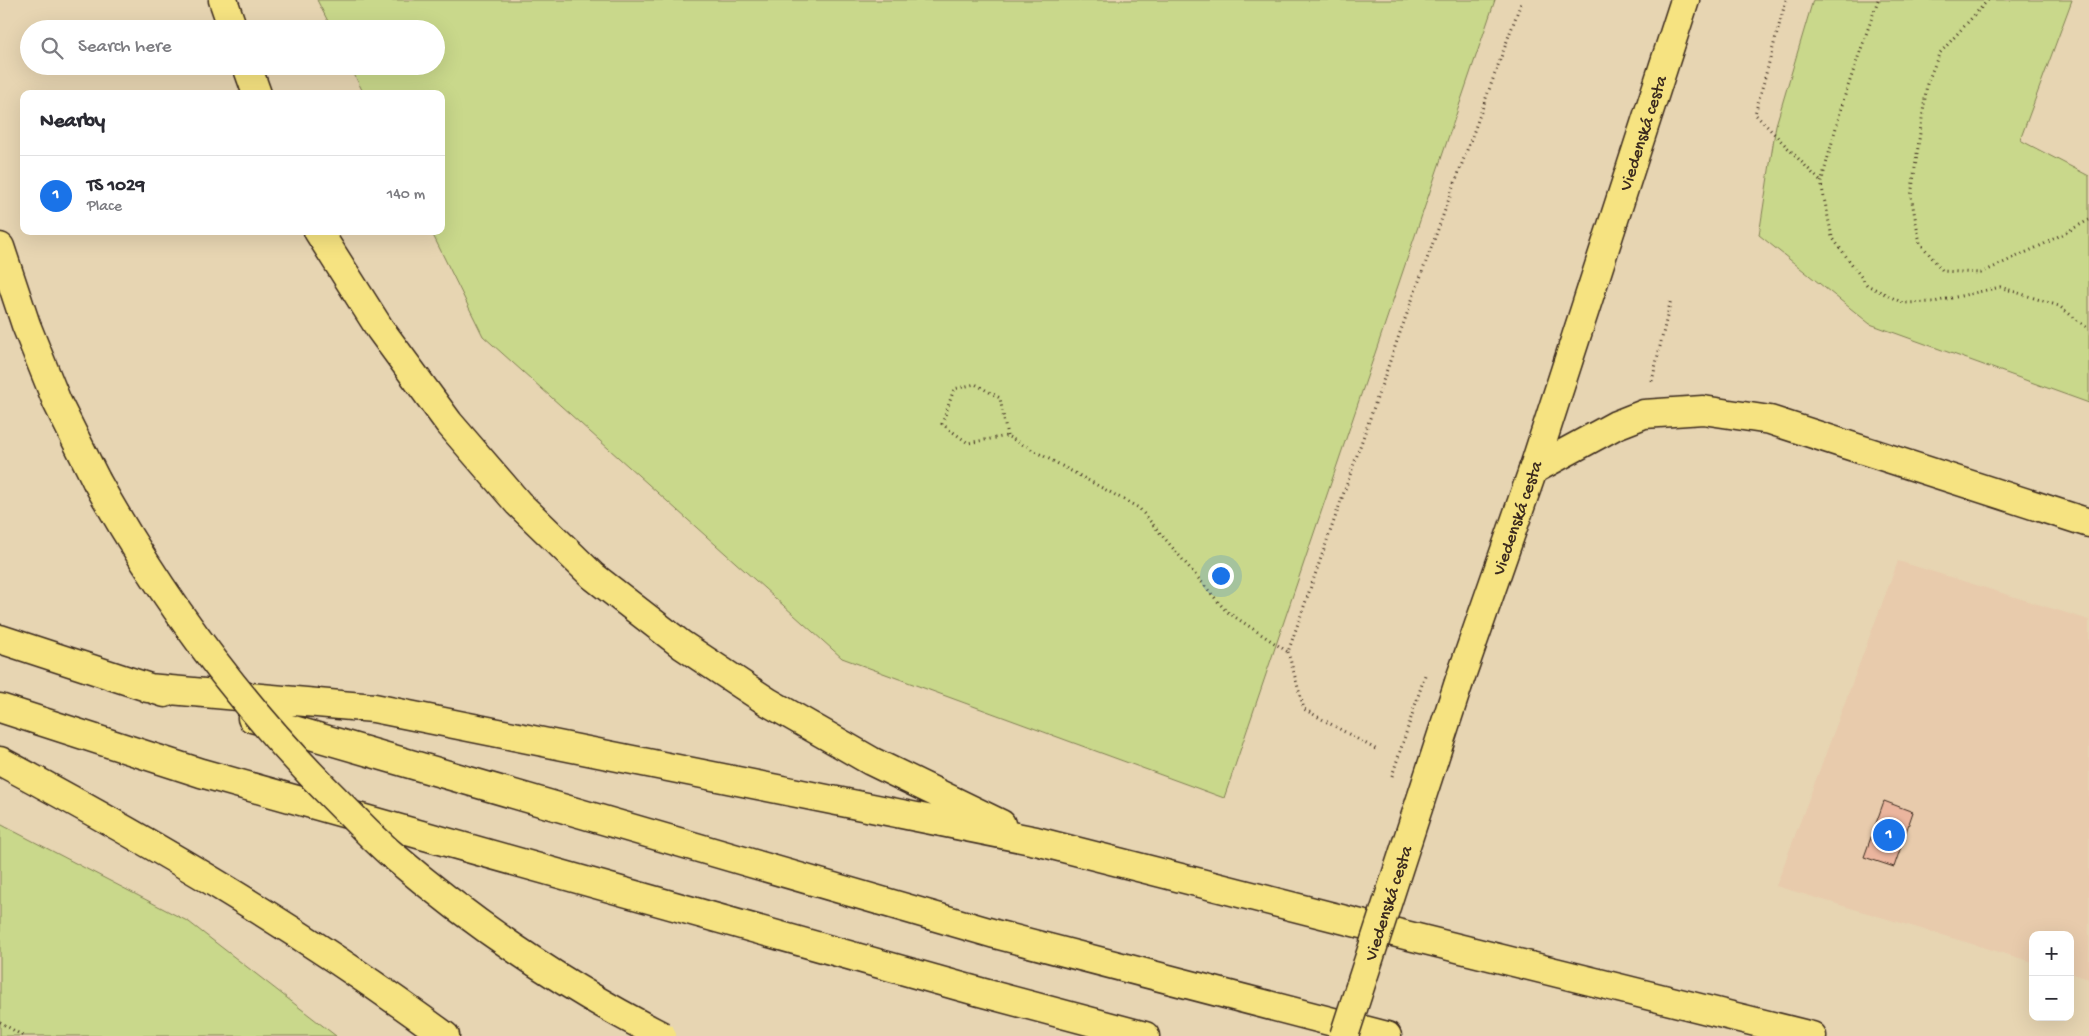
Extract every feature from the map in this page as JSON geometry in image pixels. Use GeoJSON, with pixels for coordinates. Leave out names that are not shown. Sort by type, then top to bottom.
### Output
{"type":"FeatureCollection","features":[{"type":"Feature","properties":{"kind":"main road"},"geometry":{"type":"LineString","coordinates":[[223,0],[230,20]]}},
{"type":"Feature","properties":{"kind":"main road","name":"Viedenská cesta"},"geometry":{"type":"LineString","coordinates":[[1344,1036],[1458,682],[1533,470],[1686,0]]}},
{"type":"Feature","properties":{"kind":"main road"},"geometry":{"type":"LineString","coordinates":[[250,75],[256,90]]}},
{"type":"Feature","properties":{"kind":"main road"},"geometry":{"type":"LineString","coordinates":[[321,235],[380,329],[450,423],[518,503],[593,576],[682,645],[768,702],[871,761],[1036,840]]}},
{"type":"Feature","properties":{"kind":"main road"},"geometry":{"type":"LineString","coordinates":[[0,247],[26,325],[56,402],[96,480],[123,529],[174,606],[235,690],[306,771],[389,852],[460,909],[544,969],[618,1014],[662,1036]]}},
{"type":"Feature","properties":{"kind":"main road"},"geometry":{"type":"LineString","coordinates":[[1533,470],[1616,425],[1644,414],[1703,410],[1770,420],[2089,523]]}},
{"type":"Feature","properties":{"kind":"main road"},"geometry":{"type":"LineString","coordinates":[[0,639],[148,688],[995,934],[1387,1036]]}},
{"type":"Feature","properties":{"kind":"main road"},"geometry":{"type":"LineString","coordinates":[[148,688],[374,708],[1036,840],[1361,924],[1812,1036]]}},
{"type":"Feature","properties":{"kind":"main road"},"geometry":{"type":"LineString","coordinates":[[0,708],[201,773],[970,989],[1145,1036]]}},
{"type":"Feature","properties":{"kind":"main road"},"geometry":{"type":"LineString","coordinates":[[0,761],[111,821],[235,895],[408,1009],[444,1036]]}},
{"type":"Feature","properties":{"kind":"path"},"geometry":{"type":"LineString","coordinates":[[1377,750],[1304,709],[1288,652],[1394,350],[1522,0]]}},
{"type":"Feature","properties":{"kind":"path"},"geometry":{"type":"LineString","coordinates":[[1786,0],[1755,114],[1821,183]]}},
{"type":"Feature","properties":{"kind":"path"},"geometry":{"type":"LineString","coordinates":[[1878,0],[1844,98],[1821,183],[1832,237],[1867,285],[1904,303],[1934,302],[2000,287],[2059,306],[2089,329]]}},
{"type":"Feature","properties":{"kind":"path"},"geometry":{"type":"LineString","coordinates":[[1988,0],[1939,54],[1927,84],[1911,196],[1920,243],[1943,271],[1981,272],[2044,244],[2089,220]]}},
{"type":"Feature","properties":{"kind":"path"},"geometry":{"type":"LineString","coordinates":[[1644,414],[1671,299]]}},
{"type":"Feature","properties":{"kind":"path"},"geometry":{"type":"LineString","coordinates":[[1007,436],[1000,398],[975,384],[954,389],[942,424],[968,443],[1007,436],[1139,508],[1226,611],[1288,652]]}},
{"type":"Feature","properties":{"kind":"path"},"geometry":{"type":"LineString","coordinates":[[0,1022],[24,1036]]}},
{"type":"Feature","properties":{"kind":"shaded area"},"geometry":{"type":"Polygon","coordinates":[[[1898,561],[2089,620],[2089,979],[2074,974],[2074,931],[2029,931],[2029,961],[1776,886],[1898,561]]]}},
{"type":"Feature","properties":{"kind":"green space"},"geometry":{"type":"Polygon","coordinates":[[[317,0],[1495,0],[1224,798],[842,658],[483,336],[433,235],[445,235],[445,90],[362,90],[354,75],[445,75],[445,20],[327,20],[317,0]]]}},
{"type":"Feature","properties":{"kind":"green space"},"geometry":{"type":"Polygon","coordinates":[[[1813,0],[2072,0],[2020,140],[2089,176],[2089,403],[1870,324],[1759,235],[1776,125],[1813,0]]]}},
{"type":"Feature","properties":{"kind":"green space"},"geometry":{"type":"Polygon","coordinates":[[[0,824],[189,922],[336,1036],[0,1036],[0,824]]]}},
{"type":"Feature","properties":{"kind":"building"},"geometry":{"type":"Polygon","coordinates":[[[1884,801],[1913,812],[1894,867],[1864,857],[1884,801]]]}},
{"type":"Feature","properties":{"kind":"place","name":"TS 1029"},"geometry":{"type":"Point","coordinates":[1889,835]}}]}
